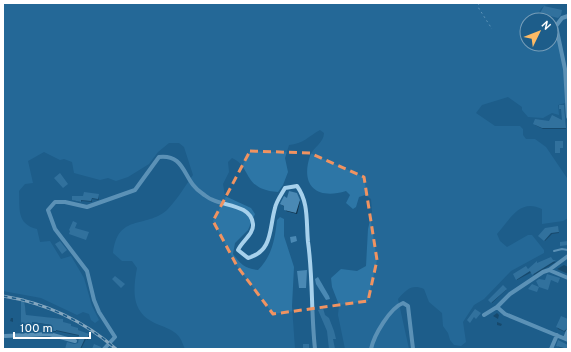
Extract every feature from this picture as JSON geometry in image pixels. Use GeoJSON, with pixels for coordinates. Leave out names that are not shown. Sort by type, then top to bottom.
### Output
{"type":"FeatureCollection","features":[{"type":"Feature","properties":{"kind":"street"},"geometry":{"type":"LineString","coordinates":[[568,16],[562,18],[556,26],[565,69],[568,117]]}},
{"type":"Feature","properties":{"kind":"street"},"geometry":{"type":"LineString","coordinates":[[104,349],[115,337],[96,306],[87,271],[55,229],[48,210],[55,202],[65,202],[87,207],[135,190],[159,157],[168,156],[176,159],[196,190],[214,201],[244,211],[251,218],[254,224],[252,232],[238,250],[248,258],[257,256],[267,242],[275,207],[285,188],[297,186],[303,194],[306,207],[311,261],[312,322],[315,349]]}},
{"type":"Feature","properties":{"kind":"street"},"geometry":{"type":"LineString","coordinates":[[484,315],[497,308],[514,291],[543,272],[549,270],[568,256]]}},
{"type":"Feature","properties":{"kind":"street"},"geometry":{"type":"LineString","coordinates":[[549,270],[568,278]]}},
{"type":"Feature","properties":{"kind":"street"},"geometry":{"type":"LineString","coordinates":[[371,349],[374,338],[389,316],[396,306],[403,303],[408,306],[413,349]]}},
{"type":"Feature","properties":{"kind":"street"},"geometry":{"type":"LineString","coordinates":[[497,308],[505,314],[566,339],[568,331]]}},
{"type":"Feature","properties":{"kind":"street"},"geometry":{"type":"LineString","coordinates":[[3,341],[4,335],[49,334],[75,340]]}},
{"type":"Feature","properties":{"kind":"street"},"geometry":{"type":"LineString","coordinates":[[550,349],[557,335]]}},
{"type":"Feature","properties":{"kind":"lane"},"geometry":{"type":"LineString","coordinates":[[554,251],[562,249],[568,250]]}},
{"type":"Feature","properties":{"kind":"path"},"geometry":{"type":"LineString","coordinates":[[479,3],[478,7],[492,30]]}},
{"type":"Feature","properties":{"kind":"highlighted area"},"geometry":{"type":"Polygon","coordinates":[[[250,151],[310,153],[364,177],[377,260],[368,301],[273,314],[237,266],[213,221],[250,151]]]}},
{"type":"Feature","properties":{"kind":"shaded area"},"geometry":{"type":"Polygon","coordinates":[[[3,3],[555,3],[546,5],[539,12],[519,12],[519,52],[559,52],[559,46],[563,64],[565,103],[558,105],[559,115],[552,113],[543,118],[528,117],[522,110],[522,107],[508,97],[482,105],[476,113],[495,126],[520,126],[523,129],[523,135],[526,139],[535,139],[546,147],[567,178],[568,218],[563,221],[542,224],[542,209],[534,206],[521,208],[511,217],[497,234],[500,241],[507,247],[528,235],[532,235],[544,250],[544,253],[511,271],[484,299],[474,305],[463,322],[466,342],[461,346],[454,345],[450,340],[448,333],[443,326],[442,313],[429,302],[424,289],[413,287],[407,290],[398,299],[409,349],[345,349],[338,315],[339,305],[332,287],[331,278],[341,269],[357,271],[366,266],[368,229],[372,212],[371,199],[365,195],[359,197],[356,207],[353,209],[346,203],[350,195],[346,191],[327,194],[319,192],[309,183],[307,166],[311,153],[324,136],[324,133],[320,130],[302,141],[289,145],[285,158],[288,172],[283,185],[278,192],[258,187],[249,177],[243,166],[232,158],[228,162],[229,172],[223,184],[225,196],[251,208],[255,214],[248,230],[235,243],[233,254],[238,261],[247,267],[258,270],[263,265],[272,247],[277,220],[280,217],[284,219],[284,236],[294,267],[292,306],[295,349],[185,349],[181,339],[176,334],[145,317],[136,303],[135,278],[137,268],[132,261],[122,261],[113,253],[116,240],[120,232],[126,227],[159,216],[167,210],[193,175],[184,147],[179,143],[169,143],[158,152],[149,164],[128,177],[116,181],[108,178],[100,180],[74,173],[72,162],[64,159],[60,160],[44,152],[28,161],[33,183],[25,184],[19,191],[20,214],[22,219],[30,227],[37,229],[40,242],[50,241],[61,259],[71,256],[84,278],[92,306],[99,320],[95,323],[91,320],[89,314],[83,312],[77,315],[41,298],[3,291],[3,3]]]}},
{"type":"Feature","properties":{"kind":"building"},"geometry":{"type":"Polygon","coordinates":[[[544,6],[562,10],[559,17],[559,12],[541,12],[544,6]]]}},
{"type":"Feature","properties":{"kind":"building"},"geometry":{"type":"Polygon","coordinates":[[[559,105],[564,105],[566,128],[542,128],[533,124],[535,119],[549,121],[552,115],[562,120],[559,105]]]}},
{"type":"Feature","properties":{"kind":"building"},"geometry":{"type":"Polygon","coordinates":[[[555,141],[563,141],[563,148],[560,148],[560,153],[555,153],[555,141]]]}},
{"type":"Feature","properties":{"kind":"building"},"geometry":{"type":"Polygon","coordinates":[[[60,173],[68,184],[63,188],[54,178],[60,173]]]}},
{"type":"Feature","properties":{"kind":"building"},"geometry":{"type":"Polygon","coordinates":[[[289,191],[297,193],[300,200],[296,213],[284,210],[284,206],[280,204],[284,196],[287,198],[289,191]]]}},
{"type":"Feature","properties":{"kind":"building"},"geometry":{"type":"Polygon","coordinates":[[[84,192],[99,194],[98,199],[92,198],[91,201],[81,200],[81,202],[72,200],[72,196],[83,196],[84,192]]]}},
{"type":"Feature","properties":{"kind":"building"},"geometry":{"type":"Polygon","coordinates":[[[73,221],[77,223],[75,228],[89,232],[86,240],[69,234],[73,221]]]}},
{"type":"Feature","properties":{"kind":"building"},"geometry":{"type":"Polygon","coordinates":[[[558,226],[559,232],[551,233],[544,241],[538,236],[545,228],[558,226]]]}},
{"type":"Feature","properties":{"kind":"building"},"geometry":{"type":"Polygon","coordinates":[[[296,236],[297,241],[291,243],[290,237],[296,236]]]}},
{"type":"Feature","properties":{"kind":"building"},"geometry":{"type":"Polygon","coordinates":[[[60,241],[67,250],[62,254],[55,244],[60,241]]]}},
{"type":"Feature","properties":{"kind":"building"},"geometry":{"type":"Polygon","coordinates":[[[568,241],[568,245],[560,246],[560,242],[568,241]]]}},
{"type":"Feature","properties":{"kind":"building"},"geometry":{"type":"Polygon","coordinates":[[[551,257],[553,260],[556,260],[532,275],[530,271],[516,280],[513,274],[526,266],[528,269],[537,261],[537,263],[551,257]]]}},
{"type":"Feature","properties":{"kind":"building"},"geometry":{"type":"Polygon","coordinates":[[[307,270],[306,288],[299,288],[297,271],[307,270]]]}},
{"type":"Feature","properties":{"kind":"building"},"geometry":{"type":"Polygon","coordinates":[[[547,274],[560,278],[558,283],[551,280],[548,290],[539,287],[536,281],[539,279],[545,280],[547,274]]]}},
{"type":"Feature","properties":{"kind":"building"},"geometry":{"type":"Polygon","coordinates":[[[115,276],[125,284],[121,288],[112,279],[115,276]]]}},
{"type":"Feature","properties":{"kind":"building"},"geometry":{"type":"Polygon","coordinates":[[[318,277],[330,299],[326,300],[316,284],[315,279],[318,277]]]}},
{"type":"Feature","properties":{"kind":"building"},"geometry":{"type":"Polygon","coordinates":[[[532,284],[539,287],[537,292],[528,289],[532,284]]]}},
{"type":"Feature","properties":{"kind":"building"},"geometry":{"type":"Polygon","coordinates":[[[503,285],[507,289],[491,303],[488,300],[503,285]]]}},
{"type":"Feature","properties":{"kind":"building"},"geometry":{"type":"Polygon","coordinates":[[[21,298],[24,298],[26,315],[63,319],[63,322],[71,324],[71,326],[78,328],[78,330],[89,334],[87,339],[85,338],[80,349],[65,349],[67,342],[74,344],[78,343],[79,335],[56,330],[51,331],[52,325],[32,322],[32,324],[21,324],[21,298]]]}},
{"type":"Feature","properties":{"kind":"building"},"geometry":{"type":"Polygon","coordinates":[[[323,308],[325,315],[329,318],[334,331],[336,339],[333,339],[335,349],[329,349],[327,331],[318,310],[323,308]]]}},
{"type":"Feature","properties":{"kind":"building"},"geometry":{"type":"Polygon","coordinates":[[[475,309],[481,313],[476,319],[474,317],[470,323],[467,320],[475,309]]]}},
{"type":"Feature","properties":{"kind":"building"},"geometry":{"type":"Polygon","coordinates":[[[561,316],[568,319],[568,328],[564,331],[556,327],[561,316]]]}},
{"type":"Feature","properties":{"kind":"building"},"geometry":{"type":"Polygon","coordinates":[[[558,340],[568,345],[568,349],[556,346],[558,340]]]}},
{"type":"Feature","properties":{"kind":"building"},"geometry":{"type":"Polygon","coordinates":[[[94,344],[101,347],[101,349],[92,349],[94,344]]]}},
{"type":"Feature","properties":{"kind":"building"},"geometry":{"type":"Polygon","coordinates":[[[303,344],[309,344],[309,349],[303,349],[303,344]]]}},
{"type":"Feature","properties":{"kind":"railway"},"geometry":{"type":"LineString","coordinates":[[3,296],[49,308],[91,330],[116,349]]}}]}
